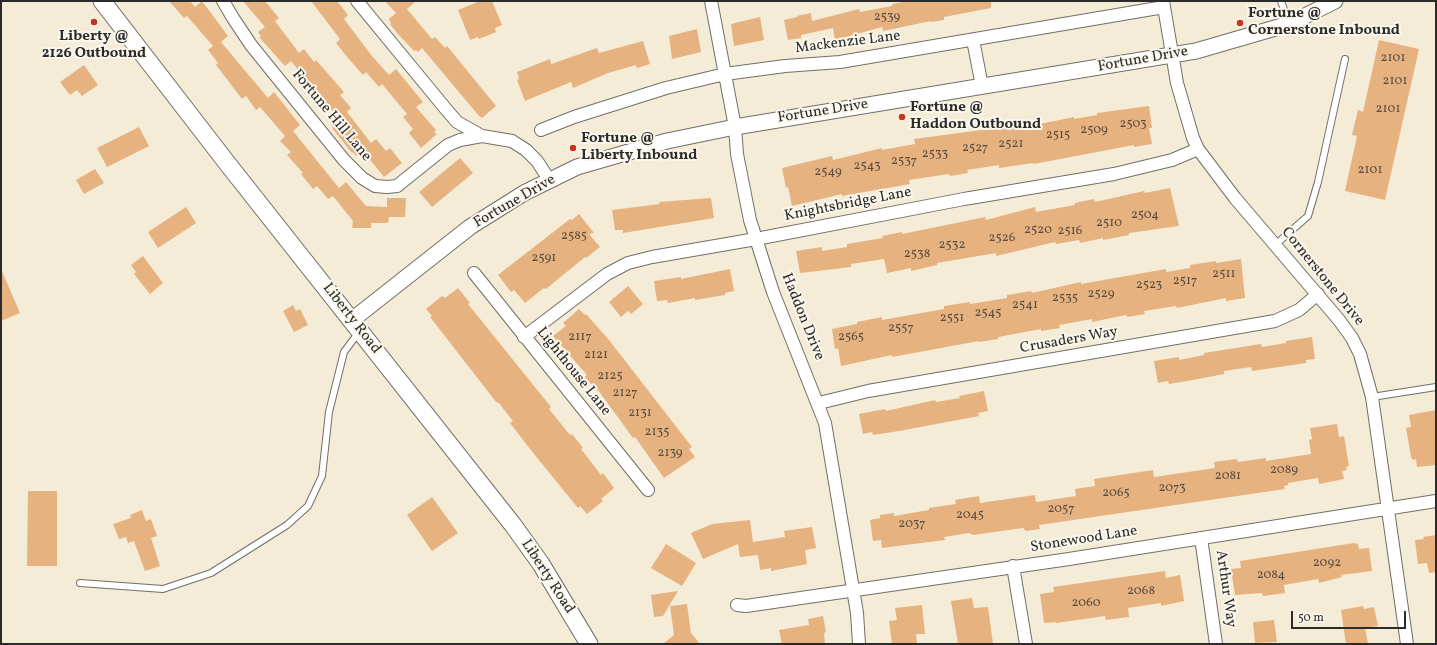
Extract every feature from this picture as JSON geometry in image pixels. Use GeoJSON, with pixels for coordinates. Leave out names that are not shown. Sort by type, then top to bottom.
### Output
{"type":"FeatureCollection","features":[{"type":"Feature","properties":{"kind":"main road","name":"Liberty Road"},"geometry":{"type":"LineString","coordinates":[[102,1],[512,525],[548,576],[589,644]]}},
{"type":"Feature","properties":{"kind":"street","name":"Fortune Hill Lane"},"geometry":{"type":"LineString","coordinates":[[223,1],[251,45],[344,160],[362,178],[375,186],[397,186],[448,145],[460,140],[482,136],[512,141],[526,150],[537,161],[550,181]]}},
{"type":"Feature","properties":{"kind":"street","name":"Fortune Hill Lane"},"geometry":{"type":"LineString","coordinates":[[357,1],[457,122],[482,136]]}},
{"type":"Feature","properties":{"kind":"street","name":"Haddon Drive"},"geometry":{"type":"LineString","coordinates":[[711,1],[735,127],[742,186],[750,220],[773,292],[826,423],[834,463],[858,613],[859,644]]}},
{"type":"Feature","properties":{"kind":"street","name":"Fortune Drive"},"geometry":{"type":"LineString","coordinates":[[356,325],[470,227],[502,206],[577,167],[667,141],[735,127],[1174,55],[1246,37],[1289,24],[1335,1]]}},
{"type":"Feature","properties":{"kind":"street","name":"Mackenzie Lane"},"geometry":{"type":"LineString","coordinates":[[541,130],[574,117],[666,88],[725,74],[784,66],[840,62],[973,40],[1164,4]]}},
{"type":"Feature","properties":{"kind":"street","name":"Cornerstone Drive"},"geometry":{"type":"LineString","coordinates":[[1164,4],[1174,55],[1177,82],[1186,116],[1198,149],[1218,178],[1318,294],[1352,338],[1366,370],[1372,397],[1407,644]]}},
{"type":"Feature","properties":{"kind":"street"},"geometry":{"type":"LineString","coordinates":[[973,40],[982,86]]}},
{"type":"Feature","properties":{"kind":"street","name":"Knightsbridge Lane"},"geometry":{"type":"LineString","coordinates":[[524,337],[607,274],[628,263],[652,257],[756,239],[964,199],[1114,174],[1150,166],[1198,149]]}},
{"type":"Feature","properties":{"kind":"street","name":"Lighthouse Lane"},"geometry":{"type":"LineString","coordinates":[[474,273],[648,490]]}},
{"type":"Feature","properties":{"kind":"street","name":"Crusaders Way"},"geometry":{"type":"LineString","coordinates":[[819,403],[868,391],[1275,321],[1299,310],[1318,294]]}},
{"type":"Feature","properties":{"kind":"street","name":"Stonewood Lane"},"geometry":{"type":"LineString","coordinates":[[737,605],[792,599],[1201,538],[1436,501]]}},
{"type":"Feature","properties":{"kind":"street","name":"Arthur Way"},"geometry":{"type":"LineString","coordinates":[[1201,538],[1216,644]]}},
{"type":"Feature","properties":{"kind":"street"},"geometry":{"type":"LineString","coordinates":[[1013,566],[1026,644]]}},
{"type":"Feature","properties":{"kind":"lane"},"geometry":{"type":"LineString","coordinates":[[1281,1],[1289,24]]}},
{"type":"Feature","properties":{"kind":"lane"},"geometry":{"type":"LineString","coordinates":[[1275,245],[1308,216],[1318,182],[1345,59]]}},
{"type":"Feature","properties":{"kind":"lane"},"geometry":{"type":"LineString","coordinates":[[80,583],[163,589],[211,573],[287,525],[308,506],[322,476],[329,412],[344,352],[356,325]]}},
{"type":"Feature","properties":{"kind":"lane"},"geometry":{"type":"LineString","coordinates":[[1372,397],[1436,387]]}},
{"type":"Feature","properties":{"kind":"building"},"geometry":{"type":"Polygon","coordinates":[[[169,1],[190,1],[195,7],[202,1],[228,36],[221,42],[268,98],[274,92],[300,125],[293,131],[339,188],[346,182],[366,206],[387,207],[387,198],[406,198],[405,217],[389,217],[388,223],[371,223],[371,228],[352,228],[353,221],[333,196],[328,199],[317,186],[313,189],[301,174],[303,173],[287,155],[291,152],[280,141],[285,136],[260,107],[256,110],[246,96],[242,99],[216,65],[218,63],[208,50],[213,46],[187,16],[184,18],[169,1]]]}},
{"type":"Feature","properties":{"kind":"building"},"geometry":{"type":"Polygon","coordinates":[[[243,1],[265,1],[279,18],[275,21],[299,53],[304,49],[314,62],[316,60],[344,92],[340,95],[351,108],[347,112],[371,143],[376,139],[386,151],[390,148],[402,163],[384,177],[363,151],[356,156],[353,152],[352,153],[332,128],[334,127],[330,122],[337,116],[291,61],[285,66],[259,37],[261,36],[258,32],[265,27],[243,1]]]}},
{"type":"Feature","properties":{"kind":"building"},"geometry":{"type":"Polygon","coordinates":[[[311,1],[337,1],[348,15],[344,19],[372,56],[389,75],[396,69],[423,102],[416,107],[436,130],[434,132],[437,134],[421,148],[409,133],[413,129],[403,117],[407,114],[382,84],[379,87],[366,72],[363,75],[348,58],[336,43],[340,39],[311,1]]]}},
{"type":"Feature","properties":{"kind":"building"},"geometry":{"type":"Polygon","coordinates":[[[385,1],[416,1],[407,9],[432,39],[435,37],[445,48],[447,46],[496,106],[482,118],[479,116],[422,48],[418,52],[416,50],[414,51],[397,33],[390,24],[389,19],[396,13],[385,1]]]}},
{"type":"Feature","properties":{"kind":"building"},"geometry":{"type":"Polygon","coordinates":[[[480,1],[492,1],[502,25],[495,28],[496,32],[479,39],[478,37],[470,40],[458,10],[480,1]]]}},
{"type":"Feature","properties":{"kind":"building"},"geometry":{"type":"Polygon","coordinates":[[[908,1],[991,1],[991,8],[944,17],[944,20],[931,21],[883,31],[882,27],[835,40],[833,28],[801,35],[801,38],[788,40],[784,20],[811,13],[812,21],[859,9],[860,12],[892,6],[892,4],[908,1]]]}},
{"type":"Feature","properties":{"kind":"building"},"geometry":{"type":"Polygon","coordinates":[[[760,17],[764,40],[734,46],[731,24],[760,17]]]}},
{"type":"Feature","properties":{"kind":"building"},"geometry":{"type":"Polygon","coordinates":[[[697,29],[701,52],[672,59],[669,36],[697,29]]]}},
{"type":"Feature","properties":{"kind":"building"},"geometry":{"type":"Polygon","coordinates":[[[1379,40],[1419,49],[1385,200],[1345,191],[1357,136],[1352,135],[1358,110],[1363,112],[1379,40]]]}},
{"type":"Feature","properties":{"kind":"building"},"geometry":{"type":"Polygon","coordinates":[[[643,41],[650,64],[637,68],[636,65],[608,73],[573,88],[571,82],[525,101],[517,80],[519,79],[517,72],[550,59],[551,64],[597,48],[599,53],[643,41]]]}},
{"type":"Feature","properties":{"kind":"building"},"geometry":{"type":"Polygon","coordinates":[[[84,65],[98,85],[82,96],[77,90],[70,95],[60,82],[84,65]]]}},
{"type":"Feature","properties":{"kind":"building"},"geometry":{"type":"Polygon","coordinates":[[[1149,106],[1152,128],[1149,128],[1152,144],[1134,147],[1134,145],[1034,164],[999,168],[999,165],[967,170],[968,173],[950,176],[949,174],[909,180],[910,184],[842,196],[842,194],[792,206],[788,187],[786,188],[782,168],[832,156],[833,160],[882,148],[882,150],[915,144],[914,139],[1014,126],[1015,129],[1074,117],[1074,119],[1097,115],[1097,113],[1149,106]]]}},
{"type":"Feature","properties":{"kind":"building"},"geometry":{"type":"Polygon","coordinates":[[[139,127],[149,146],[107,167],[97,148],[139,127]]]}},
{"type":"Feature","properties":{"kind":"building"},"geometry":{"type":"Polygon","coordinates":[[[460,158],[473,173],[432,207],[419,192],[460,158]]]}},
{"type":"Feature","properties":{"kind":"building"},"geometry":{"type":"Polygon","coordinates":[[[95,169],[104,183],[84,194],[76,180],[95,169]]]}},
{"type":"Feature","properties":{"kind":"building"},"geometry":{"type":"Polygon","coordinates":[[[1170,188],[1179,226],[1129,233],[1129,235],[1103,240],[1103,238],[1080,243],[1079,240],[1056,244],[1055,242],[996,256],[996,253],[937,263],[937,265],[911,271],[911,268],[887,273],[884,259],[851,264],[851,267],[800,273],[796,251],[822,247],[822,251],[847,247],[847,244],[883,238],[882,236],[902,232],[902,234],[985,217],[986,220],[1035,207],[1036,212],[1075,205],[1075,203],[1094,199],[1095,202],[1144,191],[1145,193],[1170,188]]]}},
{"type":"Feature","properties":{"kind":"building"},"geometry":{"type":"Polygon","coordinates":[[[711,198],[714,218],[623,233],[623,230],[615,230],[612,210],[660,204],[659,202],[711,198]]]}},
{"type":"Feature","properties":{"kind":"building"},"geometry":{"type":"Polygon","coordinates":[[[186,207],[196,223],[158,248],[148,232],[186,207]]]}},
{"type":"Feature","properties":{"kind":"building"},"geometry":{"type":"Polygon","coordinates":[[[579,214],[594,233],[589,234],[600,247],[586,258],[585,257],[546,289],[544,288],[525,303],[514,290],[511,292],[498,275],[570,219],[572,220],[579,214]]]}},
{"type":"Feature","properties":{"kind":"building"},"geometry":{"type":"Polygon","coordinates":[[[143,256],[163,283],[150,294],[134,274],[136,272],[131,265],[143,256]]]}},
{"type":"Feature","properties":{"kind":"building"},"geometry":{"type":"Polygon","coordinates":[[[1241,259],[1245,298],[1226,301],[1226,298],[1177,308],[1176,306],[1144,311],[1145,314],[1127,317],[1126,315],[1092,322],[1092,319],[1059,325],[1060,328],[1041,331],[1041,329],[998,337],[998,339],[979,341],[892,357],[892,355],[841,366],[838,348],[835,349],[832,329],[857,324],[857,322],[882,317],[882,320],[944,309],[944,306],[970,302],[970,304],[1007,298],[1007,295],[1031,291],[1032,293],[1081,282],[1081,284],[1166,269],[1166,272],[1190,268],[1190,265],[1241,259]]]}},
{"type":"Feature","properties":{"kind":"building"},"geometry":{"type":"Polygon","coordinates":[[[1,269],[20,313],[1,321],[1,269]]]}},
{"type":"Feature","properties":{"kind":"building"},"geometry":{"type":"Polygon","coordinates":[[[730,269],[734,291],[725,293],[725,295],[668,303],[667,300],[657,301],[654,281],[681,277],[681,279],[730,269]]]}},
{"type":"Feature","properties":{"kind":"building"},"geometry":{"type":"Polygon","coordinates":[[[628,286],[643,304],[631,314],[628,311],[621,317],[609,302],[628,286]]]}},
{"type":"Feature","properties":{"kind":"building"},"geometry":{"type":"Polygon","coordinates":[[[458,288],[470,303],[468,304],[551,407],[549,409],[570,435],[572,434],[583,448],[581,449],[601,475],[603,473],[614,488],[601,499],[603,501],[587,514],[580,506],[578,508],[530,449],[510,423],[513,421],[498,402],[497,403],[430,317],[432,316],[426,309],[442,296],[445,298],[458,288]]]}},
{"type":"Feature","properties":{"kind":"building"},"geometry":{"type":"Polygon","coordinates":[[[293,305],[296,311],[300,309],[308,325],[294,332],[283,311],[293,305]]]}},
{"type":"Feature","properties":{"kind":"building"},"geometry":{"type":"Polygon","coordinates":[[[579,309],[585,315],[586,314],[609,340],[692,447],[689,449],[695,457],[664,478],[635,437],[633,438],[598,390],[597,391],[585,377],[587,375],[553,336],[566,326],[563,323],[579,309]]]}},
{"type":"Feature","properties":{"kind":"building"},"geometry":{"type":"Polygon","coordinates":[[[1312,337],[1315,359],[1306,360],[1306,363],[1252,371],[1251,367],[1224,371],[1224,374],[1193,380],[1169,384],[1168,381],[1158,383],[1154,361],[1179,357],[1179,360],[1204,355],[1204,353],[1261,344],[1262,347],[1312,337]]]}},
{"type":"Feature","properties":{"kind":"building"},"geometry":{"type":"Polygon","coordinates":[[[984,391],[988,411],[978,413],[979,416],[899,431],[873,435],[872,432],[863,434],[859,414],[885,409],[886,411],[935,400],[936,402],[960,398],[959,396],[984,391]]]}},
{"type":"Feature","properties":{"kind":"building"},"geometry":{"type":"Polygon","coordinates":[[[1436,410],[1436,465],[1417,467],[1416,459],[1413,460],[1411,457],[1406,428],[1411,427],[1409,415],[1436,410]]]}},
{"type":"Feature","properties":{"kind":"building"},"geometry":{"type":"Polygon","coordinates":[[[1337,424],[1339,437],[1344,436],[1349,466],[1346,467],[1347,470],[1342,471],[1344,479],[1319,484],[1318,478],[1288,483],[1288,485],[1284,486],[1285,489],[1039,525],[1040,529],[1026,531],[1023,528],[973,535],[969,533],[944,537],[945,540],[882,548],[881,540],[873,541],[870,520],[880,518],[880,515],[894,513],[894,516],[929,510],[929,508],[956,504],[955,500],[979,496],[980,503],[1035,495],[1036,502],[1076,496],[1075,489],[1095,486],[1094,479],[1153,470],[1154,477],[1215,468],[1214,462],[1237,459],[1238,462],[1266,458],[1266,461],[1311,454],[1309,440],[1312,439],[1310,428],[1337,424]]]}},
{"type":"Feature","properties":{"kind":"building"},"geometry":{"type":"Polygon","coordinates":[[[28,491],[57,491],[57,566],[27,566],[28,491]]]}},
{"type":"Feature","properties":{"kind":"building"},"geometry":{"type":"Polygon","coordinates":[[[432,497],[458,533],[432,551],[407,515],[432,497]]]}},
{"type":"Feature","properties":{"kind":"building"},"geometry":{"type":"Polygon","coordinates":[[[142,510],[146,521],[151,519],[157,536],[151,538],[160,566],[145,571],[134,541],[128,543],[126,537],[119,539],[113,524],[131,518],[130,515],[142,510]]]}},
{"type":"Feature","properties":{"kind":"building"},"geometry":{"type":"Polygon","coordinates":[[[750,520],[753,542],[785,537],[784,531],[812,527],[816,548],[805,550],[807,564],[771,571],[771,568],[760,570],[758,555],[740,557],[738,544],[703,559],[691,533],[712,524],[750,520]]]}},
{"type":"Feature","properties":{"kind":"building"},"geometry":{"type":"Polygon","coordinates":[[[1436,535],[1436,572],[1429,573],[1427,563],[1418,564],[1415,540],[1436,535]]]}},
{"type":"Feature","properties":{"kind":"building"},"geometry":{"type":"Polygon","coordinates":[[[1354,543],[1358,544],[1359,549],[1369,548],[1372,571],[1341,575],[1342,577],[1319,583],[1318,579],[1284,585],[1285,593],[1263,596],[1262,593],[1235,595],[1231,569],[1241,568],[1240,561],[1354,543]]]}},
{"type":"Feature","properties":{"kind":"building"},"geometry":{"type":"Polygon","coordinates":[[[666,544],[696,563],[682,586],[651,568],[666,544]]]}},
{"type":"Feature","properties":{"kind":"building"},"geometry":{"type":"Polygon","coordinates":[[[1165,571],[1166,578],[1180,575],[1184,601],[1161,606],[1161,603],[1128,608],[1129,617],[1106,620],[1105,616],[1056,623],[1044,623],[1040,594],[1054,592],[1053,587],[1165,571]]]}},
{"type":"Feature","properties":{"kind":"building"},"geometry":{"type":"Polygon","coordinates":[[[678,591],[663,616],[654,617],[651,595],[678,591]]]}},
{"type":"Feature","properties":{"kind":"building"},"geometry":{"type":"Polygon","coordinates":[[[972,598],[974,608],[988,607],[993,644],[958,644],[951,601],[972,598]]]}},
{"type":"Feature","properties":{"kind":"building"},"geometry":{"type":"Polygon","coordinates":[[[687,604],[691,633],[700,644],[663,644],[674,635],[670,606],[687,604]]]}},
{"type":"Feature","properties":{"kind":"building"},"geometry":{"type":"Polygon","coordinates":[[[922,605],[925,634],[916,634],[917,644],[892,644],[889,621],[897,620],[895,608],[922,605]]]}},
{"type":"Feature","properties":{"kind":"building"},"geometry":{"type":"Polygon","coordinates":[[[1363,606],[1364,609],[1374,607],[1378,626],[1365,628],[1368,644],[1346,644],[1341,610],[1363,606]]]}},
{"type":"Feature","properties":{"kind":"building"},"geometry":{"type":"Polygon","coordinates":[[[823,616],[826,632],[824,633],[825,644],[782,644],[779,630],[809,625],[808,619],[823,616]]]}},
{"type":"Feature","properties":{"kind":"building"},"geometry":{"type":"Polygon","coordinates":[[[1274,620],[1277,642],[1255,643],[1253,622],[1274,620]]]}},
{"type":"Feature","properties":{"kind":"place","name":"Liberty @ 2126 Outbound"},"geometry":{"type":"Point","coordinates":[94,22]}},
{"type":"Feature","properties":{"kind":"place","name":"Fortune @ Cornerstone Inbound"},"geometry":{"type":"Point","coordinates":[1240,23]}},
{"type":"Feature","properties":{"kind":"place","name":"Fortune @ Haddon Outbound"},"geometry":{"type":"Point","coordinates":[902,117]}},
{"type":"Feature","properties":{"kind":"place","name":"Fortune @ Liberty Inbound"},"geometry":{"type":"Point","coordinates":[573,148]}}]}
